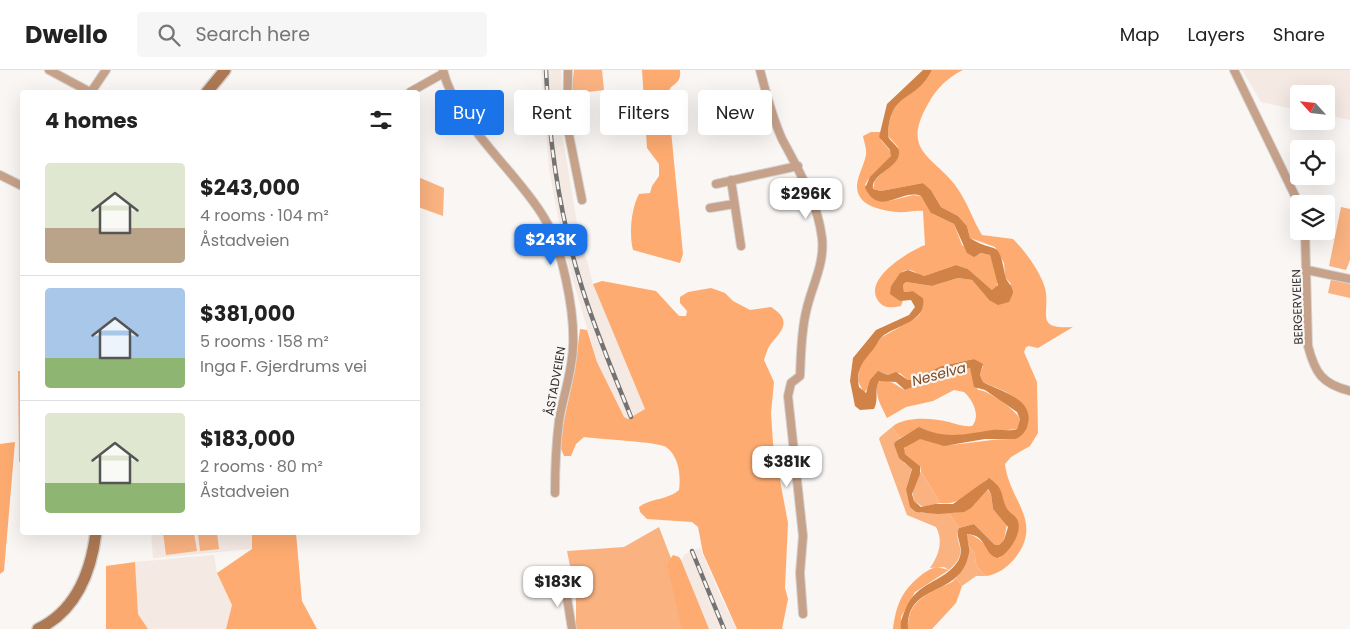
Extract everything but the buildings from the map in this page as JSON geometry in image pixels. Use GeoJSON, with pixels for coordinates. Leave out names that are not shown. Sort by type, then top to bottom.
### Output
{"type":"FeatureCollection","features":[{"type":"Feature","properties":{"kind":"main road"},"geometry":{"type":"LineString","coordinates":[[209,90],[225,70]]}},
{"type":"Feature","properties":{"kind":"main road"},"geometry":{"type":"LineString","coordinates":[[38,629],[62,613],[76,595],[87,574],[95,535]]}},
{"type":"Feature","properties":{"kind":"street"},"geometry":{"type":"LineString","coordinates":[[49,70],[86,90]]}},
{"type":"Feature","properties":{"kind":"street"},"geometry":{"type":"LineString","coordinates":[[91,90],[106,70]]}},
{"type":"Feature","properties":{"kind":"street"},"geometry":{"type":"LineString","coordinates":[[568,70],[568,125],[582,200]]}},
{"type":"Feature","properties":{"kind":"street"},"geometry":{"type":"LineString","coordinates":[[760,70],[772,113],[782,138],[798,166],[822,237],[819,272],[805,318],[800,376],[791,383],[788,396],[802,536],[800,574],[804,614]]}},
{"type":"Feature","properties":{"kind":"street"},"geometry":{"type":"LineString","coordinates":[[1234,70],[1295,195]]}},
{"type":"Feature","properties":{"kind":"street"},"geometry":{"type":"LineString","coordinates":[[413,90],[444,71]]}},
{"type":"Feature","properties":{"kind":"street","name":"ÅSTADVEIEN"},"geometry":{"type":"LineString","coordinates":[[444,71],[452,92],[471,122],[543,215],[562,262],[573,344],[570,370],[559,421],[554,493]]}},
{"type":"Feature","properties":{"kind":"street"},"geometry":{"type":"LineString","coordinates":[[716,184],[798,166]]}},
{"type":"Feature","properties":{"kind":"street"},"geometry":{"type":"LineString","coordinates":[[0,175],[20,185]]}},
{"type":"Feature","properties":{"kind":"street"},"geometry":{"type":"LineString","coordinates":[[731,180],[741,246]]}},
{"type":"Feature","properties":{"kind":"street"},"geometry":{"type":"LineString","coordinates":[[710,208],[734,204]]}},
{"type":"Feature","properties":{"kind":"street","name":"BERGERVEIEN"},"geometry":{"type":"LineString","coordinates":[[1305,240],[1308,346],[1313,364],[1326,382],[1350,391]]}},
{"type":"Feature","properties":{"kind":"street"},"geometry":{"type":"LineString","coordinates":[[1307,270],[1350,279]]}},
{"type":"Feature","properties":{"kind":"street"},"geometry":{"type":"LineString","coordinates":[[566,585],[572,629]]}},
{"type":"Feature","properties":{"kind":"shaded area"},"geometry":{"type":"Polygon","coordinates":[[[541,70],[561,70],[562,90],[543,90],[541,70]]]}},
{"type":"Feature","properties":{"kind":"shaded area"},"geometry":{"type":"Polygon","coordinates":[[[574,70],[602,70],[604,90],[590,92],[590,90],[572,90],[574,70]]]}},
{"type":"Feature","properties":{"kind":"shaded area"},"geometry":{"type":"Polygon","coordinates":[[[642,70],[680,70],[678,80],[670,90],[643,90],[642,70]]]}},
{"type":"Feature","properties":{"kind":"shaded area"},"geometry":{"type":"Polygon","coordinates":[[[932,70],[963,70],[943,84],[928,104],[920,121],[918,135],[920,146],[925,155],[952,182],[961,194],[982,235],[1013,239],[1027,255],[1040,275],[1045,288],[1046,318],[1048,323],[1053,326],[1073,327],[1038,348],[1026,347],[1024,352],[1037,382],[1038,433],[1030,446],[1011,457],[1005,464],[1012,489],[1026,522],[1026,533],[1023,545],[1015,558],[999,572],[987,576],[977,566],[975,553],[969,546],[966,536],[968,534],[978,538],[1000,558],[1014,516],[1007,510],[996,484],[987,479],[960,500],[940,503],[920,466],[905,454],[903,450],[910,443],[919,439],[946,445],[998,439],[1016,439],[1028,425],[1025,408],[1007,392],[983,382],[980,375],[983,366],[974,359],[941,366],[912,380],[908,380],[900,373],[888,375],[881,372],[864,393],[858,381],[859,366],[882,337],[920,314],[923,298],[913,291],[904,292],[903,285],[906,282],[932,286],[958,278],[972,280],[989,300],[1011,284],[1005,277],[1004,263],[995,247],[970,238],[967,226],[958,216],[941,207],[931,190],[923,183],[881,191],[873,189],[875,180],[897,159],[898,147],[888,136],[893,110],[898,103],[918,88],[932,70]]]}},
{"type":"Feature","properties":{"kind":"shaded area"},"geometry":{"type":"Polygon","coordinates":[[[1242,70],[1350,70],[1350,120],[1335,117],[1335,85],[1290,85],[1290,108],[1261,102],[1242,70]]]}},
{"type":"Feature","properties":{"kind":"shaded area"},"geometry":{"type":"Polygon","coordinates":[[[871,132],[881,132],[881,140],[892,153],[887,162],[871,176],[865,185],[889,201],[913,195],[921,196],[933,214],[954,224],[962,245],[978,255],[981,253],[990,255],[998,282],[996,289],[992,290],[968,269],[956,265],[924,276],[905,270],[891,286],[900,301],[903,300],[901,306],[887,307],[879,302],[875,291],[877,282],[883,274],[900,259],[925,245],[923,211],[900,212],[877,208],[865,202],[858,192],[857,185],[866,155],[863,136],[871,132]]]}},
{"type":"Feature","properties":{"kind":"shaded area"},"geometry":{"type":"Polygon","coordinates":[[[546,135],[563,135],[577,223],[593,284],[645,409],[628,419],[624,417],[597,362],[565,253],[549,169],[546,135]]]}},
{"type":"Feature","properties":{"kind":"shaded area"},"geometry":{"type":"Polygon","coordinates":[[[646,135],[671,135],[683,254],[680,263],[633,250],[631,237],[636,200],[639,194],[650,193],[652,186],[659,176],[659,164],[647,148],[646,135]]]}},
{"type":"Feature","properties":{"kind":"shaded area"},"geometry":{"type":"Polygon","coordinates":[[[420,178],[444,188],[443,216],[420,208],[420,178]]]}},
{"type":"Feature","properties":{"kind":"shaded area"},"geometry":{"type":"Polygon","coordinates":[[[1341,207],[1350,209],[1350,260],[1346,270],[1329,266],[1341,207]]]}},
{"type":"Feature","properties":{"kind":"shaded area"},"geometry":{"type":"Polygon","coordinates":[[[1331,279],[1350,283],[1350,298],[1328,293],[1331,279]]]}},
{"type":"Feature","properties":{"kind":"shaded area"},"geometry":{"type":"Polygon","coordinates":[[[602,281],[656,291],[679,316],[686,316],[687,311],[680,303],[680,297],[688,292],[711,288],[725,293],[733,301],[750,310],[771,307],[782,317],[784,321],[783,326],[769,347],[764,360],[774,382],[771,413],[773,443],[788,523],[785,588],[788,599],[782,629],[737,629],[703,553],[698,527],[692,522],[647,519],[640,512],[639,507],[644,504],[670,496],[679,490],[678,467],[674,456],[666,447],[641,442],[584,437],[576,444],[571,456],[564,456],[559,444],[575,370],[580,329],[587,330],[597,362],[624,417],[628,419],[645,409],[593,284],[602,281]]]}},
{"type":"Feature","properties":{"kind":"shaded area"},"geometry":{"type":"Polygon","coordinates":[[[970,368],[978,390],[994,396],[1017,415],[1020,419],[1017,429],[951,436],[940,435],[919,428],[900,438],[892,427],[904,421],[919,419],[935,420],[972,426],[976,418],[975,408],[964,392],[954,390],[933,401],[906,407],[887,418],[880,405],[877,392],[878,382],[889,381],[905,390],[943,375],[970,368]]]}},
{"type":"Feature","properties":{"kind":"shaded area"},"geometry":{"type":"Polygon","coordinates":[[[18,371],[20,371],[20,462],[18,371]]]}},
{"type":"Feature","properties":{"kind":"shaded area"},"geometry":{"type":"Polygon","coordinates":[[[892,427],[900,438],[896,441],[904,463],[912,468],[906,489],[921,513],[948,512],[959,528],[959,557],[949,570],[944,567],[930,568],[940,543],[936,527],[907,515],[879,439],[892,427]]]}},
{"type":"Feature","properties":{"kind":"shaded area"},"geometry":{"type":"Polygon","coordinates":[[[15,442],[4,571],[0,574],[0,444],[15,442]]]}},
{"type":"Feature","properties":{"kind":"shaded area"},"geometry":{"type":"Polygon","coordinates":[[[921,471],[940,503],[923,507],[914,501],[912,490],[921,471]]]}},
{"type":"Feature","properties":{"kind":"shaded area"},"geometry":{"type":"Polygon","coordinates":[[[987,489],[991,494],[993,509],[1007,524],[1004,540],[999,545],[995,545],[974,524],[959,528],[948,512],[968,509],[987,489]]]}},
{"type":"Feature","properties":{"kind":"shaded area"},"geometry":{"type":"Polygon","coordinates":[[[659,527],[698,629],[576,629],[576,596],[567,551],[624,547],[659,527]]]}},
{"type":"Feature","properties":{"kind":"shaded area"},"geometry":{"type":"Polygon","coordinates":[[[151,535],[252,535],[252,549],[153,558],[151,535]]]}},
{"type":"Feature","properties":{"kind":"shaded area"},"geometry":{"type":"Polygon","coordinates":[[[163,535],[194,535],[197,551],[166,555],[163,535]]]}},
{"type":"Feature","properties":{"kind":"shaded area"},"geometry":{"type":"Polygon","coordinates":[[[198,535],[217,535],[219,549],[200,551],[198,535]]]}},
{"type":"Feature","properties":{"kind":"shaded area"},"geometry":{"type":"Polygon","coordinates":[[[252,535],[296,535],[302,601],[317,629],[226,629],[232,605],[217,573],[252,549],[252,535]]]}},
{"type":"Feature","properties":{"kind":"shaded area"},"geometry":{"type":"Polygon","coordinates":[[[969,546],[975,553],[976,564],[979,569],[987,576],[976,576],[962,586],[956,578],[968,558],[969,546]]]}},
{"type":"Feature","properties":{"kind":"shaded area"},"geometry":{"type":"Polygon","coordinates":[[[700,548],[722,600],[737,629],[709,629],[681,560],[685,554],[700,548]]]}},
{"type":"Feature","properties":{"kind":"shaded area"},"geometry":{"type":"Polygon","coordinates":[[[214,555],[217,573],[232,605],[226,629],[148,629],[138,614],[135,562],[214,555]]]}},
{"type":"Feature","properties":{"kind":"shaded area"},"geometry":{"type":"Polygon","coordinates":[[[673,555],[681,560],[709,629],[682,629],[667,564],[673,555]]]}},
{"type":"Feature","properties":{"kind":"shaded area"},"geometry":{"type":"Polygon","coordinates":[[[135,562],[138,614],[148,629],[106,629],[106,566],[135,562]]]}},
{"type":"Feature","properties":{"kind":"shaded area"},"geometry":{"type":"Polygon","coordinates":[[[937,567],[949,570],[915,592],[901,617],[901,629],[893,629],[900,600],[908,588],[921,575],[937,567]]]}},
{"type":"Feature","properties":{"kind":"shaded area"},"geometry":{"type":"Polygon","coordinates":[[[956,578],[962,586],[956,603],[932,629],[908,629],[911,611],[921,598],[956,578]]]}},
{"type":"Feature","properties":{"kind":"water","name":"Neselva"},"geometry":{"type":"Polygon","coordinates":[[[923,70],[932,70],[925,81],[898,103],[893,111],[888,136],[899,150],[898,158],[876,179],[873,189],[881,191],[923,183],[931,190],[941,207],[958,216],[967,226],[970,238],[998,251],[1013,293],[1009,302],[998,305],[989,300],[972,280],[958,278],[932,286],[906,282],[903,285],[904,292],[913,291],[923,298],[921,312],[880,339],[861,365],[858,375],[859,387],[866,393],[870,380],[878,371],[888,375],[896,372],[908,380],[912,380],[941,366],[974,359],[983,364],[980,375],[983,382],[1006,392],[1021,402],[1026,408],[1028,424],[1022,435],[1016,439],[985,439],[944,446],[920,439],[904,448],[905,454],[920,466],[920,474],[912,494],[914,501],[921,507],[935,504],[953,504],[989,478],[1001,491],[1006,507],[1016,517],[1019,530],[1011,547],[998,558],[990,553],[979,538],[967,534],[969,553],[964,568],[956,578],[924,596],[916,603],[910,614],[908,629],[901,629],[902,617],[910,600],[923,587],[945,574],[958,561],[961,551],[958,535],[959,528],[974,524],[995,545],[999,545],[1004,540],[1008,527],[993,509],[991,494],[988,489],[971,508],[964,512],[938,514],[916,512],[910,507],[906,489],[912,469],[899,458],[894,444],[919,427],[938,434],[955,435],[993,430],[1014,430],[1017,429],[1020,419],[1017,412],[985,390],[974,387],[970,368],[943,375],[905,390],[896,382],[879,381],[874,409],[860,410],[855,406],[850,381],[853,358],[876,330],[909,315],[915,307],[911,300],[900,301],[890,294],[891,286],[900,273],[908,270],[924,276],[956,265],[968,269],[992,290],[998,285],[990,255],[981,253],[974,257],[967,253],[954,224],[931,213],[921,196],[906,196],[884,202],[877,201],[871,197],[865,188],[870,177],[891,156],[890,150],[879,137],[887,104],[923,70]]]}},
{"type":"Feature","properties":{"kind":"railway"},"geometry":{"type":"LineString","coordinates":[[546,70],[556,177],[566,229],[591,316],[631,417]]}},
{"type":"Feature","properties":{"kind":"railway"},"geometry":{"type":"LineString","coordinates":[[692,551],[724,629]]}}]}
